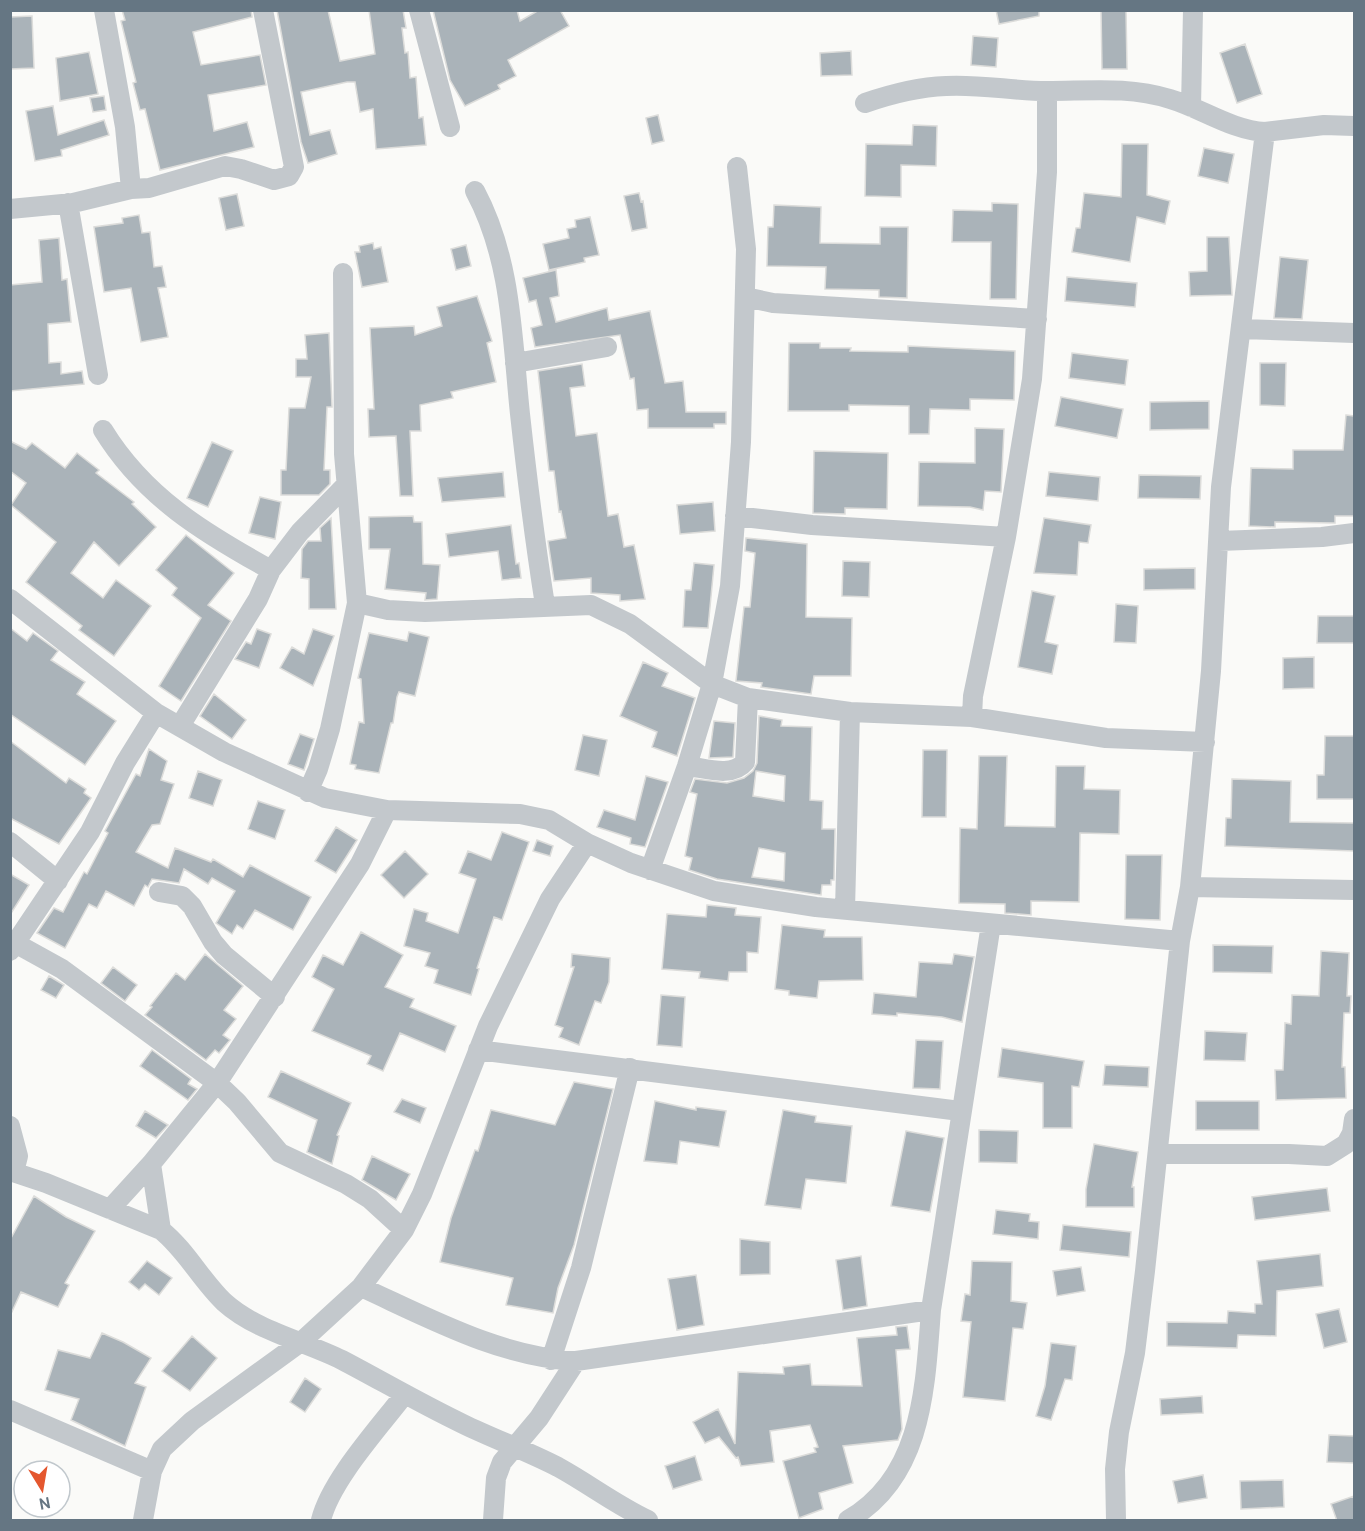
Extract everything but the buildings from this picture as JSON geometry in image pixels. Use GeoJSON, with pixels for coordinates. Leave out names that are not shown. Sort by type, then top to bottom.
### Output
{"type":"FeatureCollection","features":[{"type":"Feature","properties":{"kind":"street"},"geometry":{"type":"LineString","coordinates":[[104,10],[125,127],[131,189]]}},
{"type":"Feature","properties":{"kind":"street"},"geometry":{"type":"LineString","coordinates":[[10,209],[68,203],[131,189],[148,188],[225,166],[241,168],[274,180],[292,173],[292,153],[263,10]]}},
{"type":"Feature","properties":{"kind":"street"},"geometry":{"type":"LineString","coordinates":[[419,10],[450,127]]}},
{"type":"Feature","properties":{"kind":"street"},"geometry":{"type":"LineString","coordinates":[[1191,107],[1193,10]]}},
{"type":"Feature","properties":{"kind":"street"},"geometry":{"type":"LineString","coordinates":[[866,103],[897,93],[945,86],[1047,91],[1081,89],[1134,91],[1170,99],[1239,127],[1264,132],[1324,125],[1354,126]]}},
{"type":"Feature","properties":{"kind":"street"},"geometry":{"type":"LineString","coordinates":[[972,717],[973,696],[1006,537],[1032,380],[1047,172],[1047,91]]}},
{"type":"Feature","properties":{"kind":"street"},"geometry":{"type":"LineString","coordinates":[[1116,1521],[1116,1460],[1135,1353],[1180,941],[1190,887],[1205,742],[1221,487],[1264,132]]}},
{"type":"Feature","properties":{"kind":"street"},"geometry":{"type":"LineString","coordinates":[[650,870],[687,766],[712,684],[730,586],[746,249],[737,167]]}},
{"type":"Feature","properties":{"kind":"street"},"geometry":{"type":"LineString","coordinates":[[475,191],[500,249],[545,605]]}},
{"type":"Feature","properties":{"kind":"street"},"geometry":{"type":"LineString","coordinates":[[68,203],[98,375]]}},
{"type":"Feature","properties":{"kind":"street"},"geometry":{"type":"LineString","coordinates":[[308,792],[318,769],[330,729],[357,603],[346,485],[343,273]]}},
{"type":"Feature","properties":{"kind":"street"},"geometry":{"type":"LineString","coordinates":[[745,297],[773,303],[1037,318]]}},
{"type":"Feature","properties":{"kind":"street"},"geometry":{"type":"LineString","coordinates":[[1240,329],[1354,333]]}},
{"type":"Feature","properties":{"kind":"street"},"geometry":{"type":"LineString","coordinates":[[515,363],[607,347]]}},
{"type":"Feature","properties":{"kind":"street"},"geometry":{"type":"LineString","coordinates":[[103,430],[129,467],[155,495],[228,546],[271,570]]}},
{"type":"Feature","properties":{"kind":"street"},"geometry":{"type":"LineString","coordinates":[[180,726],[258,599],[271,570],[300,532],[346,485]]}},
{"type":"Feature","properties":{"kind":"street"},"geometry":{"type":"LineString","coordinates":[[735,516],[812,525],[1006,537]]}},
{"type":"Feature","properties":{"kind":"street"},"geometry":{"type":"LineString","coordinates":[[1219,541],[1322,537],[1354,533]]}},
{"type":"Feature","properties":{"kind":"street"},"geometry":{"type":"LineString","coordinates":[[10,599],[156,712],[224,752],[325,798],[387,810],[520,814],[549,820],[587,843],[650,870],[714,891],[845,910],[1180,941]]}},
{"type":"Feature","properties":{"kind":"street"},"geometry":{"type":"LineString","coordinates":[[357,603],[388,610],[425,612],[545,605],[591,605],[610,612],[712,684],[748,698],[849,712],[972,717],[1106,738],[1205,742]]}},
{"type":"Feature","properties":{"kind":"street"},"geometry":{"type":"LineString","coordinates":[[687,766],[731,772],[741,768],[745,762],[748,698]]}},
{"type":"Feature","properties":{"kind":"street"},"geometry":{"type":"LineString","coordinates":[[156,712],[125,763],[90,832],[13,947],[62,969],[217,1083],[237,1102],[280,1153],[346,1184],[370,1199],[404,1230]]}},
{"type":"Feature","properties":{"kind":"street"},"geometry":{"type":"LineString","coordinates":[[845,910],[849,712]]}},
{"type":"Feature","properties":{"kind":"street"},"geometry":{"type":"LineString","coordinates":[[110,1209],[151,1164],[217,1083],[360,864],[387,810]]}},
{"type":"Feature","properties":{"kind":"street"},"geometry":{"type":"LineString","coordinates":[[10,842],[58,881]]}},
{"type":"Feature","properties":{"kind":"street"},"geometry":{"type":"LineString","coordinates":[[143,1521],[152,1471],[162,1449],[192,1421],[301,1342],[361,1287],[404,1230],[422,1194],[478,1050],[550,900],[587,843]]}},
{"type":"Feature","properties":{"kind":"street"},"geometry":{"type":"LineString","coordinates":[[1190,887],[1354,890]]}},
{"type":"Feature","properties":{"kind":"street"},"geometry":{"type":"LineString","coordinates":[[159,892],[182,896],[192,906],[213,942],[224,955],[275,997]]}},
{"type":"Feature","properties":{"kind":"street"},"geometry":{"type":"LineString","coordinates":[[848,1521],[868,1509],[892,1481],[911,1449],[927,1371],[931,1310],[960,1111],[991,924]]}},
{"type":"Feature","properties":{"kind":"street"},"geometry":{"type":"LineString","coordinates":[[478,1050],[960,1111]]}},
{"type":"Feature","properties":{"kind":"street"},"geometry":{"type":"LineString","coordinates":[[551,1360],[581,1268],[630,1068]]}},
{"type":"Feature","properties":{"kind":"street"},"geometry":{"type":"LineString","coordinates":[[1158,1154],[1327,1156],[1346,1144],[1352,1133],[1354,1119]]}},
{"type":"Feature","properties":{"kind":"street"},"geometry":{"type":"LineString","coordinates":[[10,1126],[18,1156],[12,1172],[161,1230],[172,1239],[224,1302],[274,1332],[341,1360],[404,1395],[517,1447],[580,1479],[614,1503],[648,1521]]}},
{"type":"Feature","properties":{"kind":"street"},"geometry":{"type":"LineString","coordinates":[[151,1164],[161,1230]]}},
{"type":"Feature","properties":{"kind":"street"},"geometry":{"type":"LineString","coordinates":[[361,1287],[435,1321],[514,1351],[551,1360],[576,1361],[931,1310]]}},
{"type":"Feature","properties":{"kind":"street"},"geometry":{"type":"LineString","coordinates":[[493,1521],[496,1478],[502,1462],[517,1447],[576,1361]]}},
{"type":"Feature","properties":{"kind":"street"},"geometry":{"type":"LineString","coordinates":[[321,1521],[324,1509],[353,1461],[404,1395]]}},
{"type":"Feature","properties":{"kind":"street"},"geometry":{"type":"LineString","coordinates":[[10,1410],[152,1471]]}}]}
